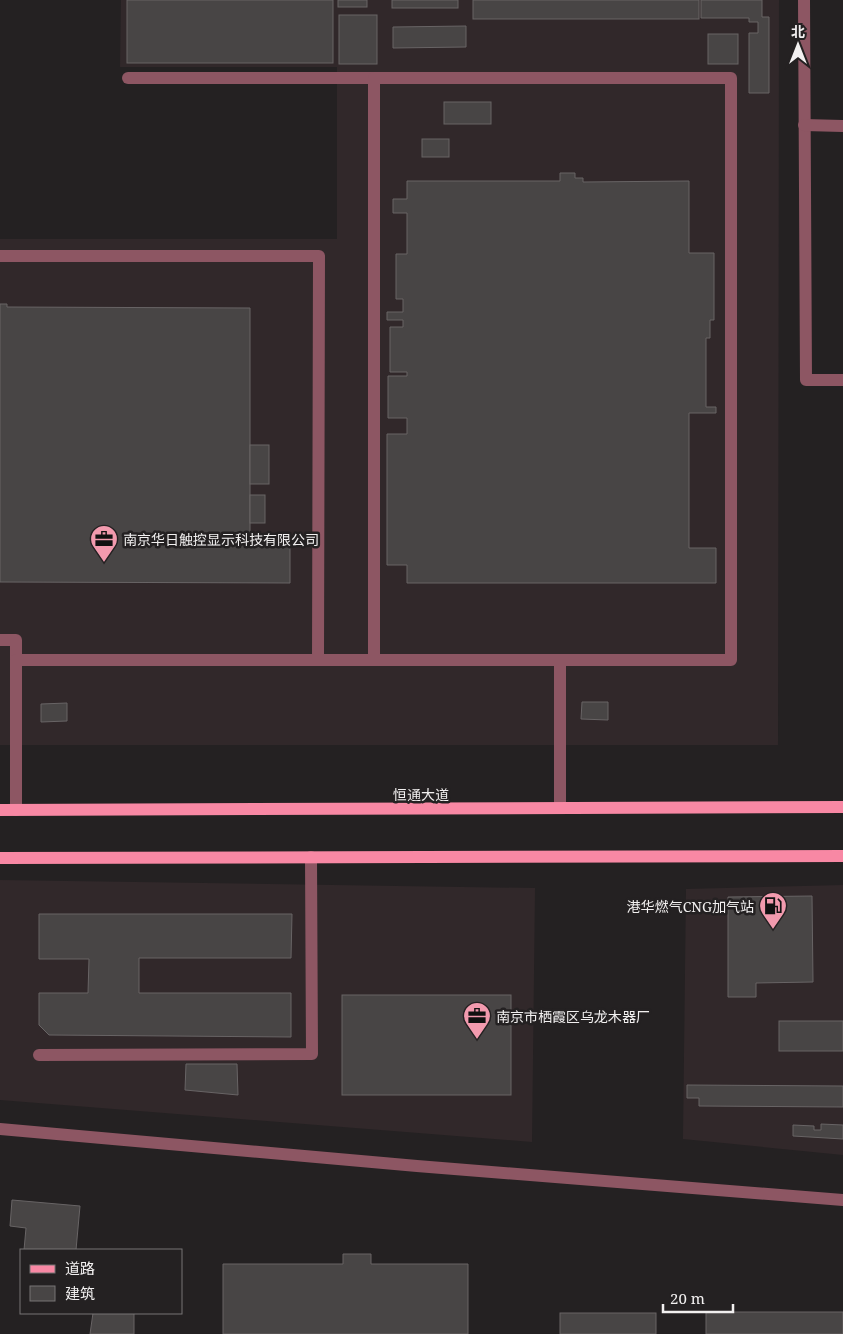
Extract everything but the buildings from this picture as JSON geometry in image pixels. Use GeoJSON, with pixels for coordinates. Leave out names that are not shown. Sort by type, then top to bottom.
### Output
{"type":"FeatureCollection","features":[{"type":"Feature","properties":{"kind":"main road","name":"恒通大道"},"geometry":{"type":"LineString","coordinates":[[0,810],[843,807]]}},
{"type":"Feature","properties":{"kind":"main road"},"geometry":{"type":"LineString","coordinates":[[0,858],[843,856]]}},
{"type":"Feature","properties":{"kind":"lane"},"geometry":{"type":"LineString","coordinates":[[804,0],[806,380],[843,380]]}},
{"type":"Feature","properties":{"kind":"lane"},"geometry":{"type":"LineString","coordinates":[[16,660],[731,660],[731,78],[128,78]]}},
{"type":"Feature","properties":{"kind":"lane"},"geometry":{"type":"LineString","coordinates":[[374,78],[374,660]]}},
{"type":"Feature","properties":{"kind":"lane"},"geometry":{"type":"LineString","coordinates":[[804,126],[843,126]]}},
{"type":"Feature","properties":{"kind":"lane"},"geometry":{"type":"LineString","coordinates":[[0,256],[319,256],[318,660]]}},
{"type":"Feature","properties":{"kind":"lane"},"geometry":{"type":"LineString","coordinates":[[0,640],[16,640],[16,810]]}},
{"type":"Feature","properties":{"kind":"lane"},"geometry":{"type":"LineString","coordinates":[[560,660],[560,808]]}},
{"type":"Feature","properties":{"kind":"lane"},"geometry":{"type":"LineString","coordinates":[[39,1055],[312,1054],[312,857]]}},
{"type":"Feature","properties":{"kind":"lane"},"geometry":{"type":"LineString","coordinates":[[0,1129],[416,1166],[843,1200]]}},
{"type":"Feature","properties":{"kind":"shaded area"},"geometry":{"type":"Polygon","coordinates":[[[121,0],[779,0],[778,745],[0,745],[0,239],[337,239],[337,67],[120,67],[121,0]]]}},
{"type":"Feature","properties":{"kind":"shaded area"},"geometry":{"type":"Polygon","coordinates":[[[0,880],[535,888],[532,1142],[0,1100],[0,880]]]}},
{"type":"Feature","properties":{"kind":"shaded area"},"geometry":{"type":"Polygon","coordinates":[[[843,885],[843,1155],[683,1139],[686,889],[843,885]]]}},
{"type":"Feature","properties":{"kind":"place","name":"南京华日触控显示科技有限公司"},"geometry":{"type":"Point","coordinates":[104,563]}},
{"type":"Feature","properties":{"kind":"place","name":"港华燃气CNG加气站"},"geometry":{"type":"Point","coordinates":[773,930]}},
{"type":"Feature","properties":{"kind":"place","name":"南京市栖霞区乌龙木器厂"},"geometry":{"type":"Point","coordinates":[477,1040]}}]}
